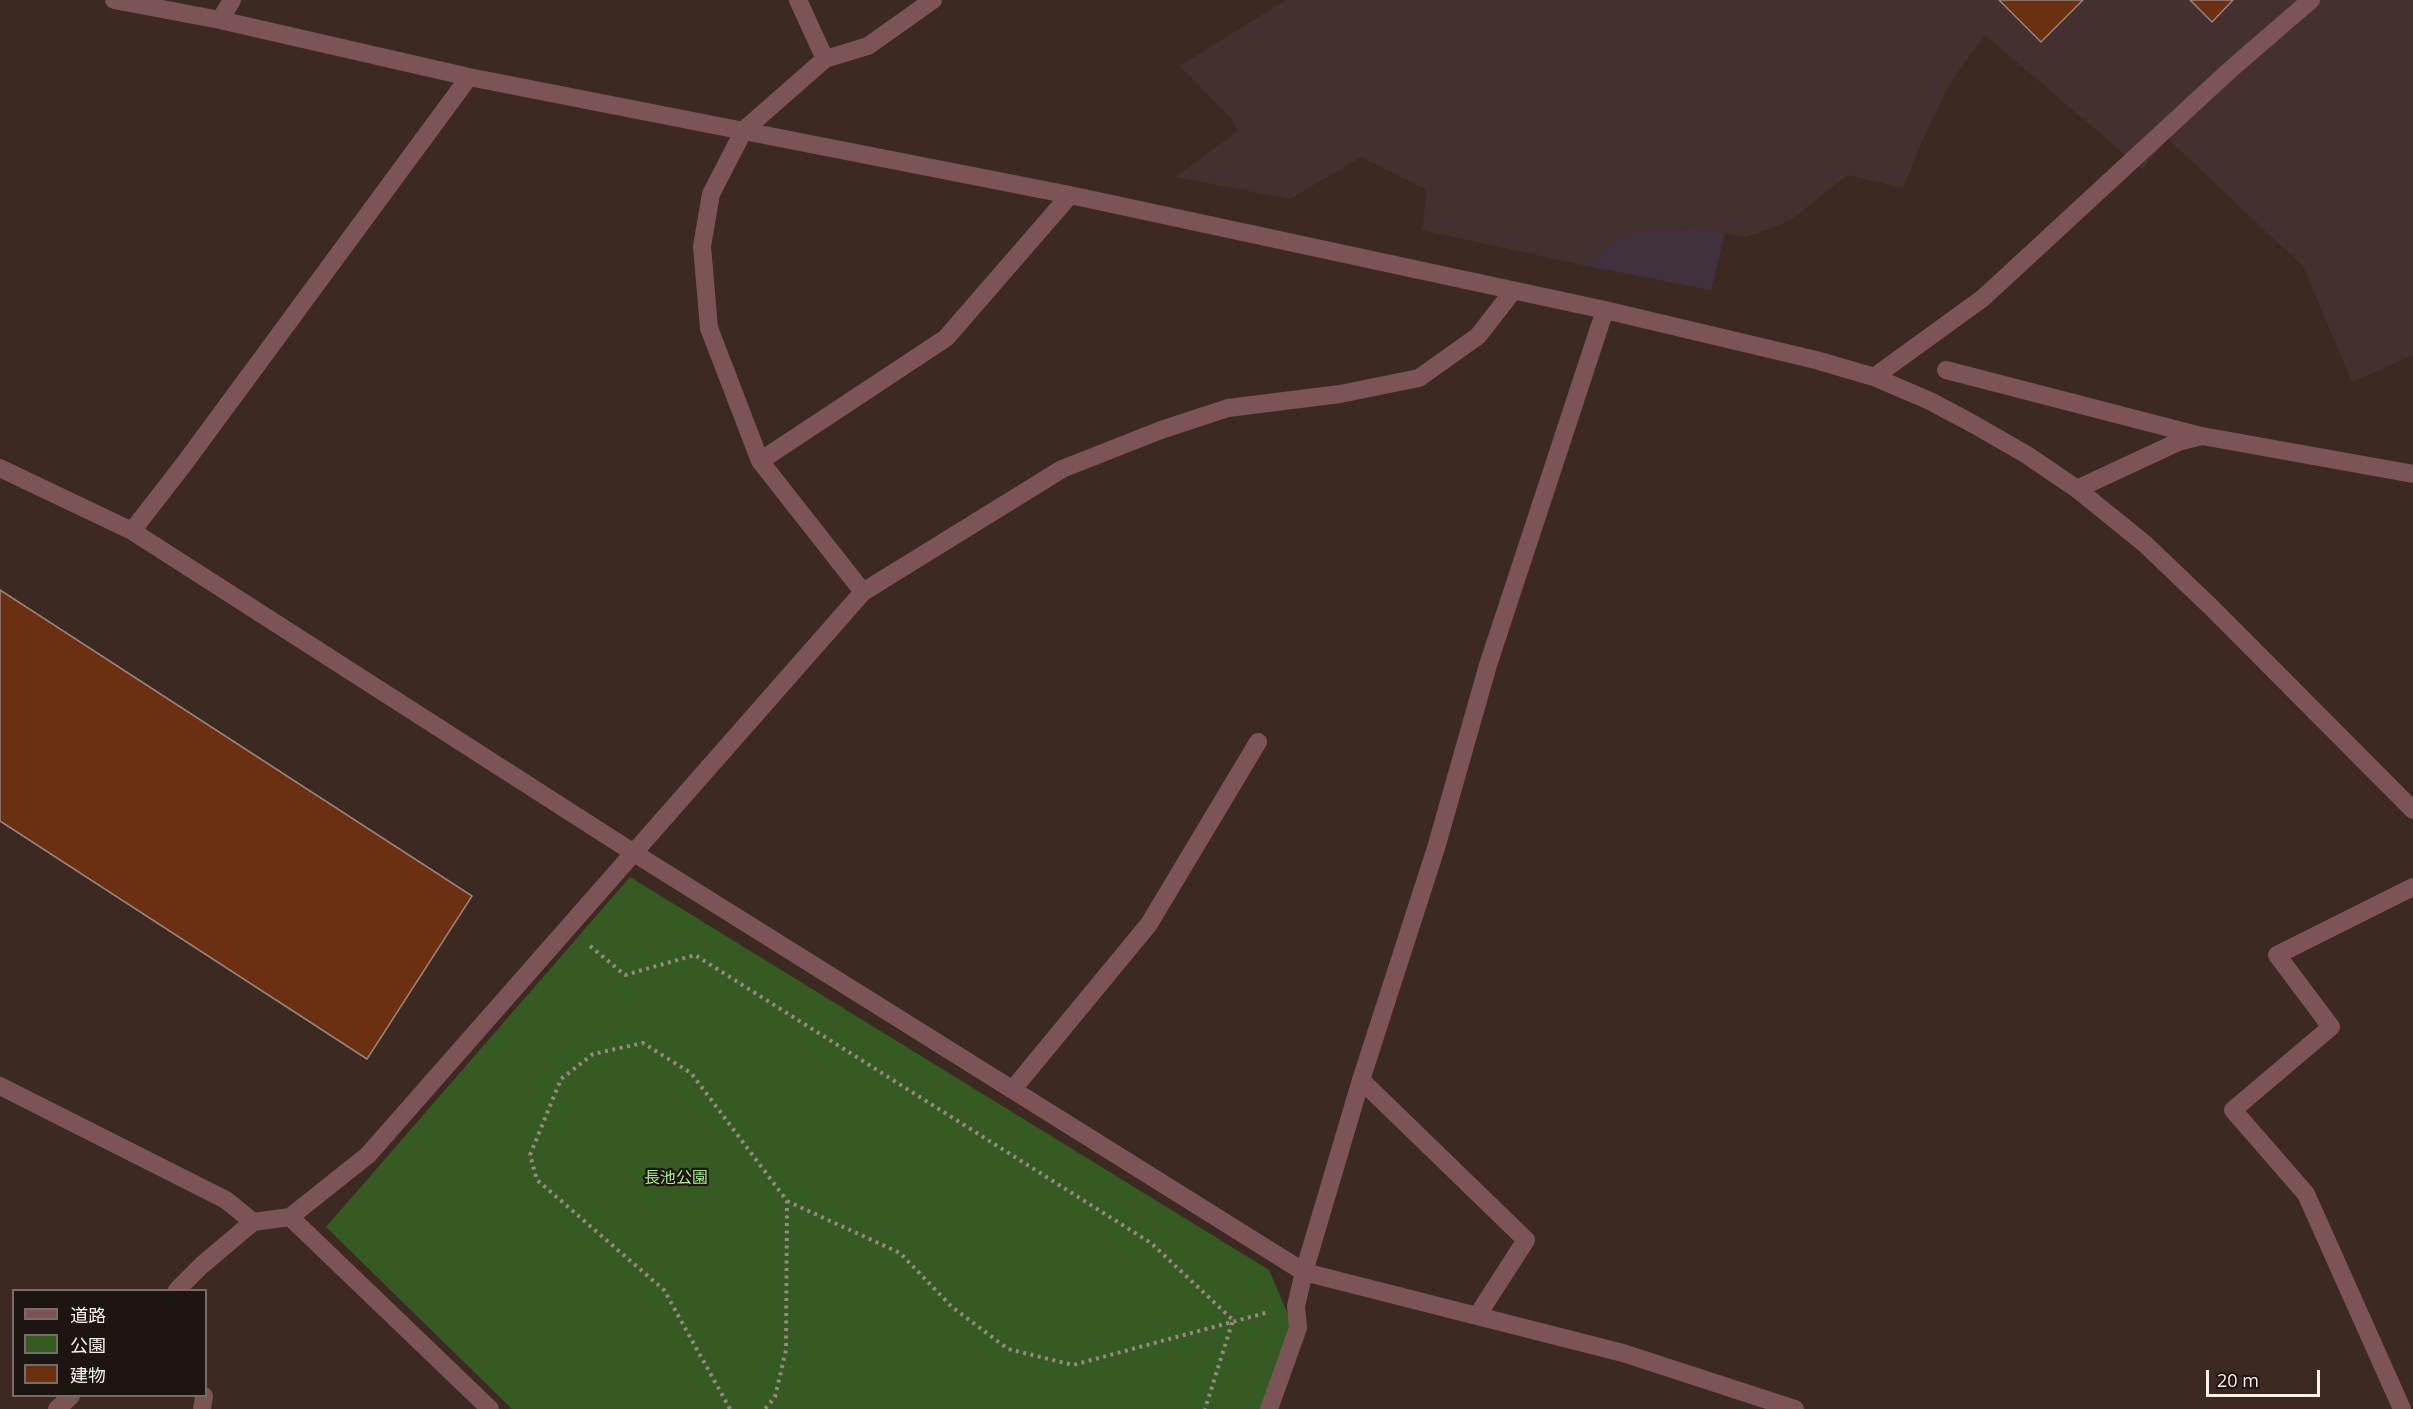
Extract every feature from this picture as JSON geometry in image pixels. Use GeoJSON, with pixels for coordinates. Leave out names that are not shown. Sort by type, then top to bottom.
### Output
{"type":"FeatureCollection","features":[{"type":"Feature","properties":{"kind":"street"},"geometry":{"type":"LineString","coordinates":[[114,0],[220,20],[469,77],[1070,195],[1605,310],[1816,360],[1874,377],[1930,401],[1975,425],[2027,455],[2077,489],[2145,544],[2212,608],[2413,810]]}},
{"type":"Feature","properties":{"kind":"street"},"geometry":{"type":"LineString","coordinates":[[220,20],[232,0]]}},
{"type":"Feature","properties":{"kind":"street"},"geometry":{"type":"LineString","coordinates":[[798,0],[825,59]]}},
{"type":"Feature","properties":{"kind":"street"},"geometry":{"type":"LineString","coordinates":[[863,592],[760,462],[708,328],[702,246],[711,194],[744,130],[825,59],[868,46],[933,0]]}},
{"type":"Feature","properties":{"kind":"street"},"geometry":{"type":"LineString","coordinates":[[1874,377],[1983,298],[2231,69],[2311,0]]}},
{"type":"Feature","properties":{"kind":"street"},"geometry":{"type":"LineString","coordinates":[[132,531],[191,455],[469,77]]}},
{"type":"Feature","properties":{"kind":"street"},"geometry":{"type":"LineString","coordinates":[[760,462],[946,338],[1070,195]]}},
{"type":"Feature","properties":{"kind":"street"},"geometry":{"type":"LineString","coordinates":[[178,1289],[202,1265],[253,1222],[290,1217],[368,1155],[863,592],[1062,469],[1161,430],[1228,408],[1340,394],[1419,378],[1478,336],[1513,291]]}},
{"type":"Feature","properties":{"kind":"street"},"geometry":{"type":"LineString","coordinates":[[1269,1409],[1298,1328],[1296,1306],[1304,1272],[1361,1080],[1436,848],[1488,665],[1605,310]]}},
{"type":"Feature","properties":{"kind":"street"},"geometry":{"type":"LineString","coordinates":[[1946,369],[2202,436],[2413,474]]}},
{"type":"Feature","properties":{"kind":"street"},"geometry":{"type":"LineString","coordinates":[[2077,489],[2178,442],[2202,436]]}},
{"type":"Feature","properties":{"kind":"street"},"geometry":{"type":"LineString","coordinates":[[0,468],[132,531],[634,853],[1304,1272],[1623,1353],[1795,1409]]}},
{"type":"Feature","properties":{"kind":"street"},"geometry":{"type":"LineString","coordinates":[[1012,1089],[1149,924],[1258,742]]}},
{"type":"Feature","properties":{"kind":"street"},"geometry":{"type":"LineString","coordinates":[[2402,1409],[2306,1194],[2233,1110],[2331,1028],[2277,955],[2413,887]]}},
{"type":"Feature","properties":{"kind":"street"},"geometry":{"type":"LineString","coordinates":[[1361,1080],[1526,1240],[1477,1316]]}},
{"type":"Feature","properties":{"kind":"street"},"geometry":{"type":"LineString","coordinates":[[0,1086],[226,1200],[253,1222]]}},
{"type":"Feature","properties":{"kind":"street"},"geometry":{"type":"LineString","coordinates":[[290,1217],[490,1409]]}},
{"type":"Feature","properties":{"kind":"street"},"geometry":{"type":"LineString","coordinates":[[196,1289],[202,1265]]}},
{"type":"Feature","properties":{"kind":"street"},"geometry":{"type":"LineString","coordinates":[[57,1409],[69,1397]]}},
{"type":"Feature","properties":{"kind":"path"},"geometry":{"type":"LineString","coordinates":[[569,928],[625,975],[695,955],[1151,1243],[1233,1320]]}},
{"type":"Feature","properties":{"kind":"path"},"geometry":{"type":"LineString","coordinates":[[730,1409],[664,1290],[537,1180],[530,1155],[561,1079],[593,1054],[643,1043],[691,1073],[788,1201],[900,1253],[952,1307],[1008,1349],[1073,1365],[1233,1320],[1296,1306]]}},
{"type":"Feature","properties":{"kind":"path"},"geometry":{"type":"LineString","coordinates":[[765,1409],[775,1397],[786,1350],[788,1201]]}},
{"type":"Feature","properties":{"kind":"path"},"geometry":{"type":"LineString","coordinates":[[1204,1409],[1233,1320]]}},
{"type":"Feature","properties":{"kind":"shaded area"},"geometry":{"type":"Polygon","coordinates":[[[1286,0],[2413,0],[2413,355],[2352,382],[2303,266],[2168,139],[2142,169],[1985,35],[1950,83],[1921,143],[1903,188],[1848,175],[1789,221],[1747,237],[1697,228],[1631,231],[1582,265],[1422,230],[1427,190],[1361,157],[1290,199],[1176,177],[1238,131],[1232,119],[1180,66],[1286,0]]]}},
{"type":"Feature","properties":{"kind":"shaded area"},"geometry":{"type":"Polygon","coordinates":[[[1697,228],[1725,233],[1711,290],[1582,265],[1631,231],[1697,228]]]}},
{"type":"Feature","properties":{"kind":"green space","name":"長池公園"},"geometry":{"type":"Polygon","coordinates":[[[630,877],[1269,1270],[1291,1321],[1260,1409],[512,1409],[326,1227],[630,877]]]}},
{"type":"Feature","properties":{"kind":"building"},"geometry":{"type":"Polygon","coordinates":[[[1999,0],[2083,0],[2041,42],[1999,0]]]}},
{"type":"Feature","properties":{"kind":"building"},"geometry":{"type":"Polygon","coordinates":[[[2190,0],[2233,0],[2212,22],[2190,0]]]}},
{"type":"Feature","properties":{"kind":"building"},"geometry":{"type":"Polygon","coordinates":[[[0,590],[472,896],[367,1059],[0,821],[0,590]]]}}]}
